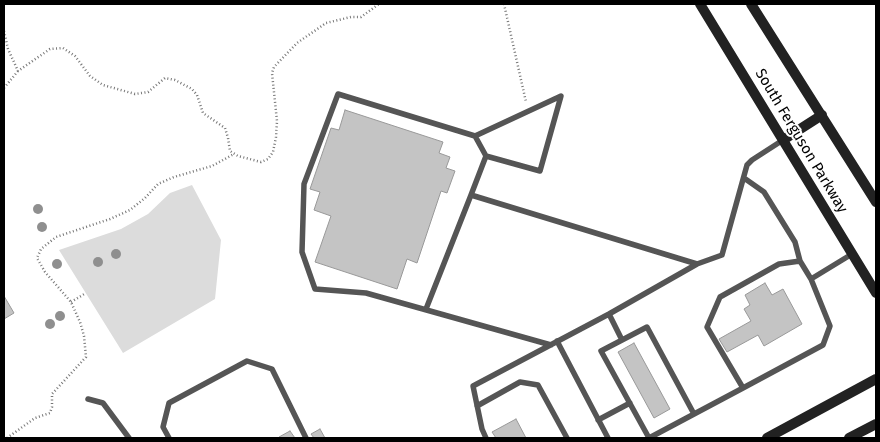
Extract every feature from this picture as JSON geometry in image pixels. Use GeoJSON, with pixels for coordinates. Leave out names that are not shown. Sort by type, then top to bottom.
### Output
{"type":"FeatureCollection","features":[{"type":"Feature","properties":{"kind":"street","name":"South Ferguson Parkway"},"geometry":{"type":"LineString","coordinates":[[700,4],[876,293]]}},
{"type":"Feature","properties":{"kind":"street","name":"South Ferguson Parkway"},"geometry":{"type":"LineString","coordinates":[[751,4],[876,202]]}},
{"type":"Feature","properties":{"kind":"street"},"geometry":{"type":"LineString","coordinates":[[783,140],[822,115]]}},
{"type":"Feature","properties":{"kind":"street"},"geometry":{"type":"LineString","coordinates":[[767,438],[876,379]]}},
{"type":"Feature","properties":{"kind":"street"},"geometry":{"type":"LineString","coordinates":[[849,438],[876,424]]}},
{"type":"Feature","properties":{"kind":"lane"},"geometry":{"type":"LineString","coordinates":[[475,136],[486,156],[540,171],[561,96],[475,136],[338,94],[304,184],[302,252],[315,290],[366,293],[551,345]]}},
{"type":"Feature","properties":{"kind":"lane"},"geometry":{"type":"LineString","coordinates":[[486,438],[482,429],[473,386],[697,264],[722,255],[749,163],[783,140]]}},
{"type":"Feature","properties":{"kind":"lane"},"geometry":{"type":"LineString","coordinates":[[426,310],[486,156]]}},
{"type":"Feature","properties":{"kind":"lane"},"geometry":{"type":"LineString","coordinates":[[694,414],[647,327],[601,351],[649,438],[694,414],[742,388],[823,345],[830,326],[811,280],[800,261],[795,242],[764,192],[744,178]]}},
{"type":"Feature","properties":{"kind":"lane"},"geometry":{"type":"LineString","coordinates":[[471,195],[697,264]]}},
{"type":"Feature","properties":{"kind":"lane"},"geometry":{"type":"LineString","coordinates":[[811,280],[852,254]]}},
{"type":"Feature","properties":{"kind":"lane"},"geometry":{"type":"LineString","coordinates":[[742,388],[707,327],[720,297],[779,264],[800,261]]}},
{"type":"Feature","properties":{"kind":"lane"},"geometry":{"type":"LineString","coordinates":[[608,314],[622,340]]}},
{"type":"Feature","properties":{"kind":"lane"},"geometry":{"type":"LineString","coordinates":[[557,341],[608,438]]}},
{"type":"Feature","properties":{"kind":"lane"},"geometry":{"type":"LineString","coordinates":[[169,438],[163,428],[169,403],[247,361],[272,369],[306,438]]}},
{"type":"Feature","properties":{"kind":"lane"},"geometry":{"type":"LineString","coordinates":[[477,406],[520,382],[538,385],[567,438]]}},
{"type":"Feature","properties":{"kind":"lane"},"geometry":{"type":"LineString","coordinates":[[88,399],[103,403],[129,438]]}},
{"type":"Feature","properties":{"kind":"lane"},"geometry":{"type":"LineString","coordinates":[[598,420],[630,403]]}},
{"type":"Feature","properties":{"kind":"path"},"geometry":{"type":"LineString","coordinates":[[4,88],[18,71],[50,50],[63,48],[75,56],[90,76],[111,88],[135,94],[148,92],[165,78],[175,80],[192,89],[197,95],[203,113],[225,128],[230,151],[234,154],[262,162],[268,159],[273,152],[278,121],[272,73],[274,67],[297,43],[326,23],[351,17],[361,17],[379,4]]}},
{"type":"Feature","properties":{"kind":"path"},"geometry":{"type":"LineString","coordinates":[[504,4],[529,111]]}},
{"type":"Feature","properties":{"kind":"path"},"geometry":{"type":"LineString","coordinates":[[4,31],[18,71]]}},
{"type":"Feature","properties":{"kind":"path"},"geometry":{"type":"LineString","coordinates":[[7,438],[35,418],[50,413],[52,394],[86,357],[82,329],[71,302],[45,272],[37,258],[42,249],[56,237],[110,220],[130,210],[158,184],[174,177],[212,166],[234,154]]}},
{"type":"Feature","properties":{"kind":"path"},"geometry":{"type":"LineString","coordinates":[[71,302],[86,293]]}},
{"type":"Feature","properties":{"kind":"shaded area"},"geometry":{"type":"Polygon","coordinates":[[[192,185],[221,240],[215,299],[123,353],[59,250],[121,229],[148,214],[170,193],[192,185]]]}},
{"type":"Feature","properties":{"kind":"building"},"geometry":{"type":"Polygon","coordinates":[[[345,110],[443,142],[439,153],[450,157],[446,168],[455,171],[447,193],[441,191],[417,263],[407,259],[397,289],[315,262],[331,216],[314,210],[320,192],[310,189],[331,128],[339,130],[345,110]]]}},
{"type":"Feature","properties":{"kind":"building"},"geometry":{"type":"Polygon","coordinates":[[[765,283],[772,295],[783,289],[802,324],[764,346],[758,335],[727,352],[719,339],[751,321],[744,309],[750,305],[745,295],[765,283]]]}},
{"type":"Feature","properties":{"kind":"building"},"geometry":{"type":"Polygon","coordinates":[[[4,296],[14,313],[4,319],[4,296]]]}},
{"type":"Feature","properties":{"kind":"building"},"geometry":{"type":"Polygon","coordinates":[[[634,343],[670,409],[654,418],[618,352],[634,343]]]}},
{"type":"Feature","properties":{"kind":"building"},"geometry":{"type":"Polygon","coordinates":[[[516,419],[526,438],[496,438],[492,432],[516,419]]]}},
{"type":"Feature","properties":{"kind":"building"},"geometry":{"type":"Polygon","coordinates":[[[320,429],[325,438],[314,438],[311,434],[320,429]]]}},
{"type":"Feature","properties":{"kind":"building"},"geometry":{"type":"Polygon","coordinates":[[[290,431],[295,438],[279,437],[290,431]]]}}]}
